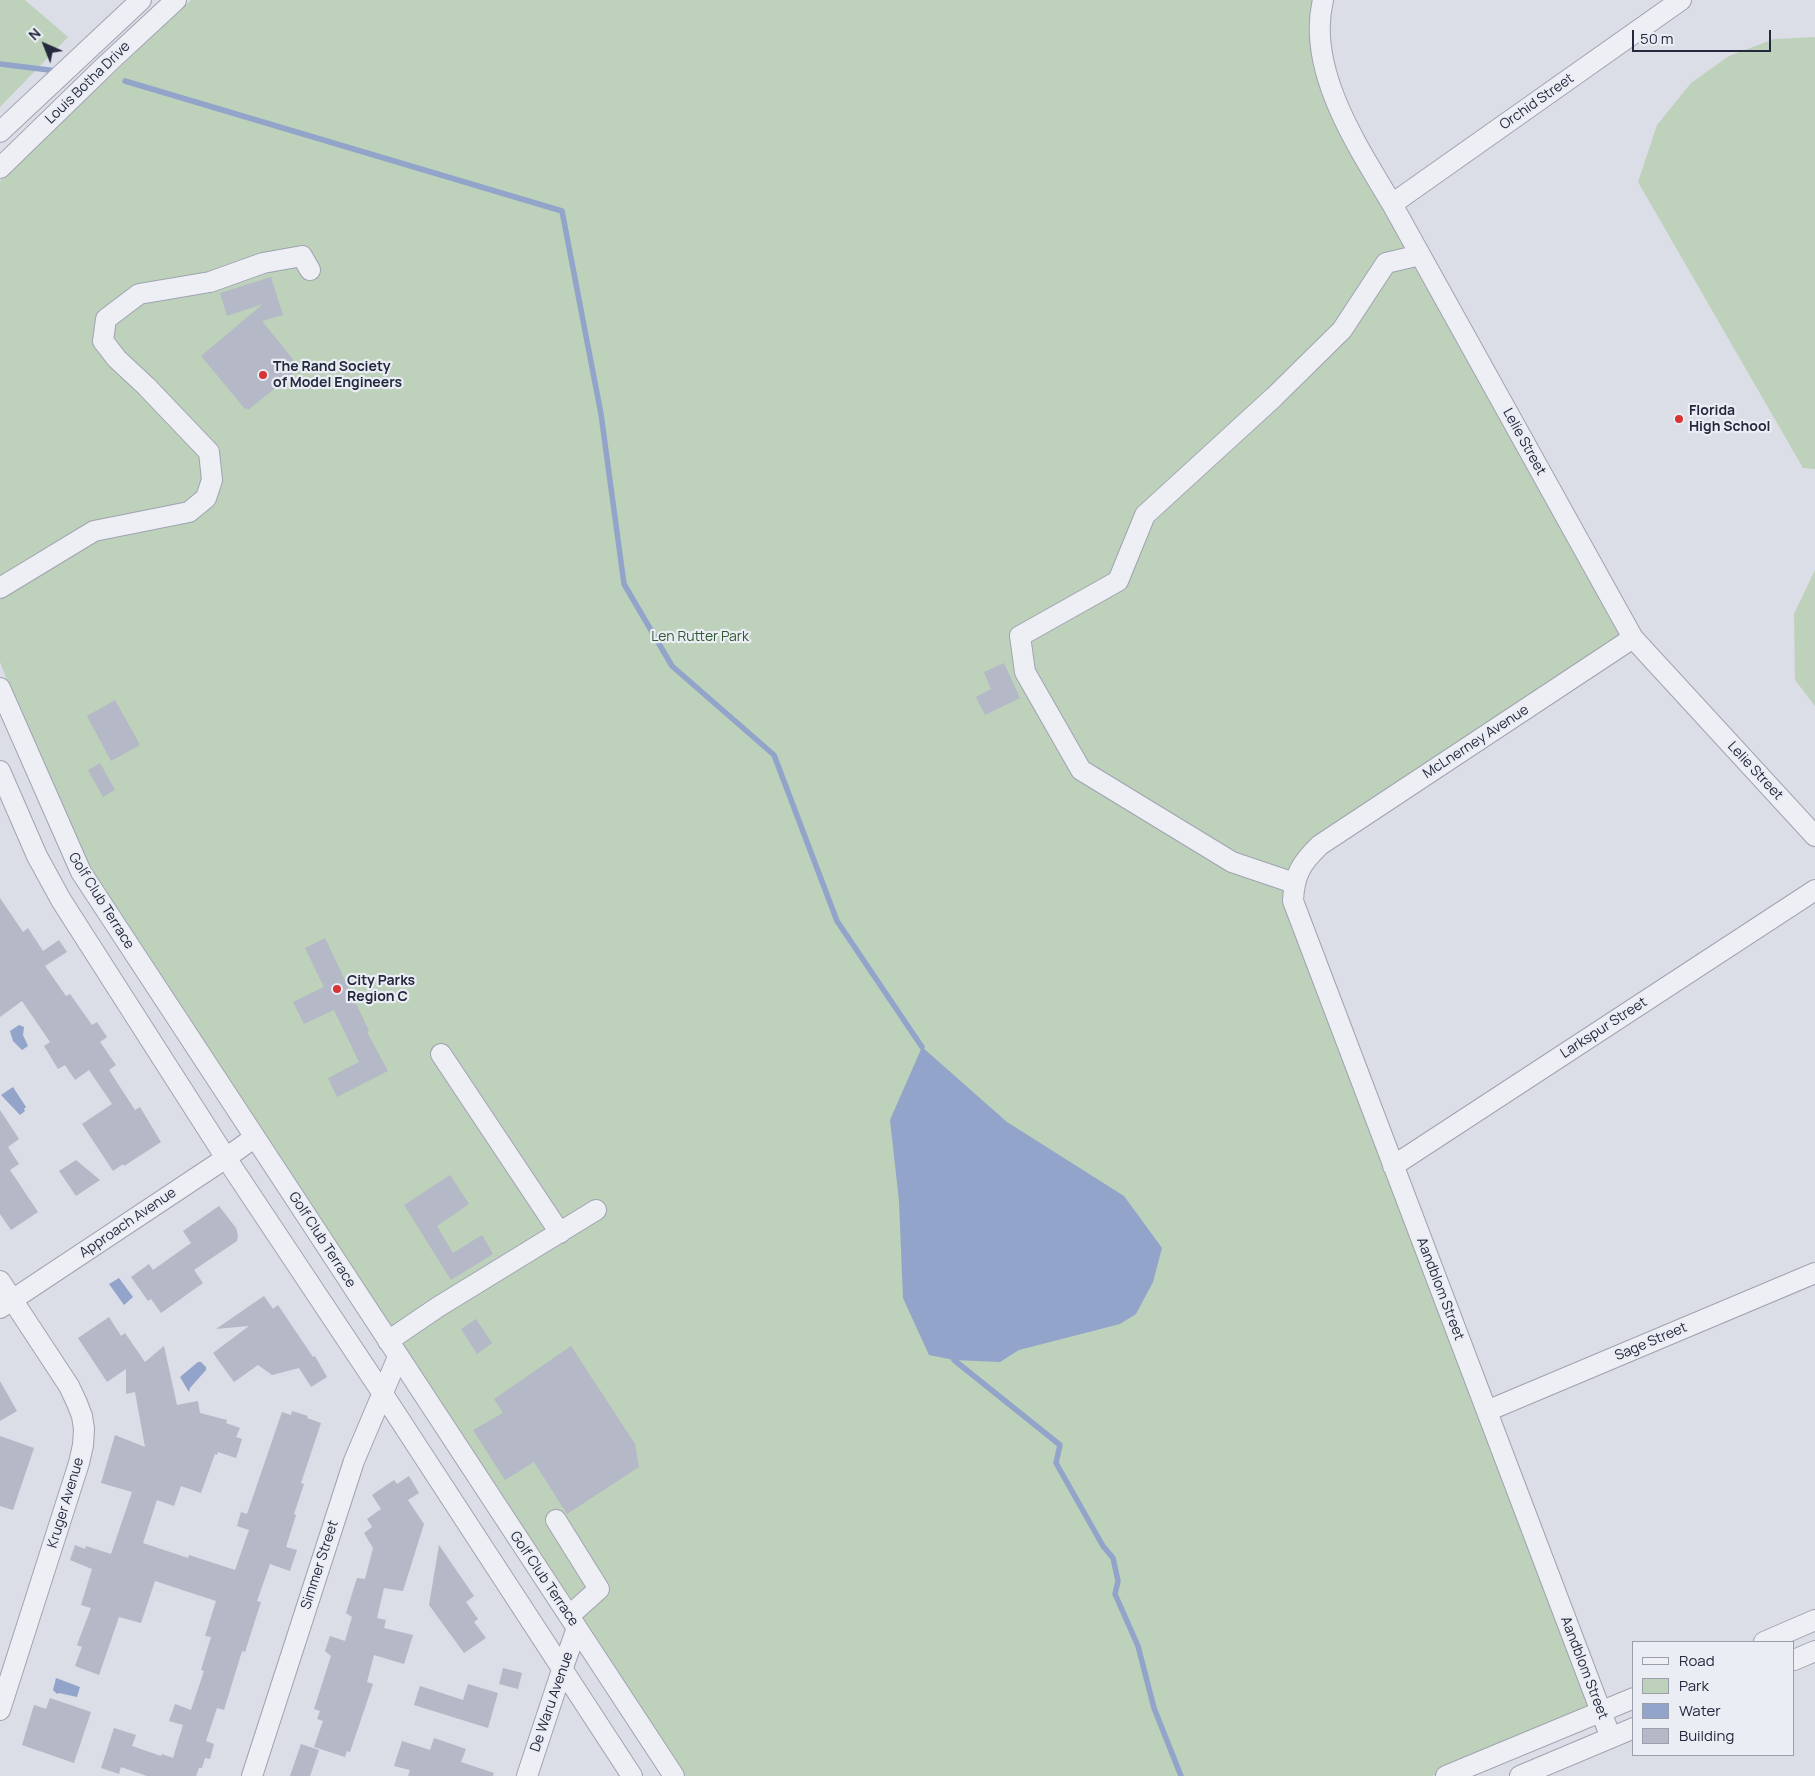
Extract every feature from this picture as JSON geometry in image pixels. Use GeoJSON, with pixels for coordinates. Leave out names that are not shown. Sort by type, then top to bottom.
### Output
{"type":"FeatureCollection","features":[{"type":"Feature","properties":{"kind":"street","name":"Louis Botha Drive"},"geometry":{"type":"LineString","coordinates":[[0,132],[141,0]]}},
{"type":"Feature","properties":{"kind":"street","name":"Louis Botha Drive"},"geometry":{"type":"LineString","coordinates":[[0,168],[176,0]]}},
{"type":"Feature","properties":{"kind":"street","name":"Lelie Street"},"geometry":{"type":"LineString","coordinates":[[1323,0],[1320,49],[1325,70],[1331,89],[1364,157],[1633,638],[1815,836]]}},
{"type":"Feature","properties":{"kind":"street","name":"Orchid Street"},"geometry":{"type":"LineString","coordinates":[[1392,204],[1681,0]]}},
{"type":"Feature","properties":{"kind":"street"},"geometry":{"type":"LineString","coordinates":[[1294,883],[1232,862],[1081,770],[1025,672],[1020,636],[1118,581],[1145,515],[1274,397],[1342,330],[1386,262],[1420,255]]}},
{"type":"Feature","properties":{"kind":"street"},"geometry":{"type":"LineString","coordinates":[[0,588],[94,531],[189,512],[206,498],[212,480],[208,452],[146,386],[116,359],[103,341],[106,319],[138,294],[210,282],[263,263],[302,256],[310,270]]}},
{"type":"Feature","properties":{"kind":"street","name":"McLnerney Avenue"},"geometry":{"type":"LineString","coordinates":[[1294,883],[1300,868],[1320,845],[1633,638]]}},
{"type":"Feature","properties":{"kind":"street","name":"Golf Club Terrace"},"geometry":{"type":"LineString","coordinates":[[0,688],[81,872],[674,1776]]}},
{"type":"Feature","properties":{"kind":"street"},"geometry":{"type":"LineString","coordinates":[[0,771],[37,856],[61,900],[226,1158],[383,1394],[632,1776]]}},
{"type":"Feature","properties":{"kind":"street","name":"Aandblom Street"},"geometry":{"type":"LineString","coordinates":[[1294,883],[1293,901],[1611,1738]]}},
{"type":"Feature","properties":{"kind":"street","name":"Larkspur Street"},"geometry":{"type":"LineString","coordinates":[[1393,1166],[1815,890]]}},
{"type":"Feature","properties":{"kind":"street"},"geometry":{"type":"LineString","coordinates":[[441,1054],[560,1233]]}},
{"type":"Feature","properties":{"kind":"street","name":"Approach Avenue"},"geometry":{"type":"LineString","coordinates":[[6,1304],[226,1158],[255,1136]]}},
{"type":"Feature","properties":{"kind":"street"},"geometry":{"type":"LineString","coordinates":[[393,1349],[438,1307],[596,1210]]}},
{"type":"Feature","properties":{"kind":"street","name":"Sage Street"},"geometry":{"type":"LineString","coordinates":[[1487,1411],[1815,1272]]}},
{"type":"Feature","properties":{"kind":"street","name":"Kruger Avenue"},"geometry":{"type":"LineString","coordinates":[[0,1281],[6,1304],[69,1386],[82,1416],[84,1429],[79,1463],[0,1710]]}},
{"type":"Feature","properties":{"kind":"street","name":"Simmer Street"},"geometry":{"type":"LineString","coordinates":[[252,1776],[354,1461],[383,1394],[393,1349]]}},
{"type":"Feature","properties":{"kind":"street"},"geometry":{"type":"LineString","coordinates":[[556,1520],[599,1589],[573,1622]]}},
{"type":"Feature","properties":{"kind":"street"},"geometry":{"type":"LineString","coordinates":[[1766,1641],[1815,1620]]}},
{"type":"Feature","properties":{"kind":"street","name":"De Waru Avenue"},"geometry":{"type":"LineString","coordinates":[[527,1776],[562,1670],[573,1622]]}},
{"type":"Feature","properties":{"kind":"street"},"geometry":{"type":"LineString","coordinates":[[1795,1660],[1815,1651]]}},
{"type":"Feature","properties":{"kind":"street"},"geometry":{"type":"LineString","coordinates":[[1446,1776],[1632,1699]]}},
{"type":"Feature","properties":{"kind":"street"},"geometry":{"type":"LineString","coordinates":[[1520,1776],[1632,1729]]}},
{"type":"Feature","properties":{"kind":"green space"},"geometry":{"type":"Polygon","coordinates":[[[0,0],[25,0],[68,37],[0,107],[0,0]]]}},
{"type":"Feature","properties":{"kind":"green space","name":"Len Rutter Park"},"geometry":{"type":"Polygon","coordinates":[[[191,0],[1317,0],[1313,48],[1626,637],[1288,879],[1593,1708],[1432,1776],[686,1776],[89,867],[0,662],[0,181],[191,0]]]}},
{"type":"Feature","properties":{"kind":"green space"},"geometry":{"type":"Polygon","coordinates":[[[1815,37],[1815,469],[1803,468],[1638,182],[1657,125],[1691,83],[1729,56],[1774,39],[1815,37]]]}},
{"type":"Feature","properties":{"kind":"green space"},"geometry":{"type":"Polygon","coordinates":[[[1815,570],[1815,706],[1795,680],[1794,614],[1815,570]]]}},
{"type":"Feature","properties":{"kind":"water"},"geometry":{"type":"Polygon","coordinates":[[[19,1025],[24,1027],[23,1035],[28,1046],[22,1050],[13,1041],[10,1031],[19,1025]]]}},
{"type":"Feature","properties":{"kind":"water"},"geometry":{"type":"Polygon","coordinates":[[[922,1047],[1007,1122],[1124,1196],[1162,1248],[1153,1282],[1136,1314],[1120,1324],[1019,1350],[1000,1362],[954,1360],[929,1355],[903,1298],[899,1201],[890,1120],[922,1047]]]}},
{"type":"Feature","properties":{"kind":"water"},"geometry":{"type":"Polygon","coordinates":[[[13,1087],[26,1107],[25,1111],[20,1115],[1,1095],[13,1087]]]}},
{"type":"Feature","properties":{"kind":"water"},"geometry":{"type":"Polygon","coordinates":[[[119,1278],[133,1297],[124,1305],[109,1284],[119,1278]]]}},
{"type":"Feature","properties":{"kind":"water"},"geometry":{"type":"Polygon","coordinates":[[[198,1362],[201,1362],[206,1367],[206,1370],[190,1388],[189,1392],[180,1377],[198,1362]]]}},
{"type":"Feature","properties":{"kind":"water"},"geometry":{"type":"Polygon","coordinates":[[[56,1678],[80,1687],[77,1697],[57,1694],[53,1690],[56,1678]]]}},
{"type":"Feature","properties":{"kind":"building"},"geometry":{"type":"Polygon","coordinates":[[[271,277],[283,315],[262,321],[300,368],[248,410],[247,408],[245,409],[201,356],[263,304],[227,316],[220,293],[271,277]]]}},
{"type":"Feature","properties":{"kind":"building"},"geometry":{"type":"Polygon","coordinates":[[[1004,663],[1020,698],[985,715],[976,697],[991,689],[984,672],[1004,663]]]}},
{"type":"Feature","properties":{"kind":"building"},"geometry":{"type":"Polygon","coordinates":[[[115,700],[140,745],[111,761],[87,716],[115,700]]]}},
{"type":"Feature","properties":{"kind":"building"},"geometry":{"type":"Polygon","coordinates":[[[100,763],[115,790],[103,797],[88,770],[100,763]]]}},
{"type":"Feature","properties":{"kind":"building"},"geometry":{"type":"Polygon","coordinates":[[[0,898],[23,932],[28,928],[43,951],[59,940],[67,952],[45,966],[66,996],[70,994],[92,1025],[97,1022],[107,1037],[100,1042],[116,1065],[109,1070],[135,1110],[140,1107],[161,1142],[113,1171],[82,1124],[112,1104],[89,1070],[75,1080],[65,1065],[58,1069],[44,1046],[50,1042],[22,1001],[0,1017],[0,898]]]}},
{"type":"Feature","properties":{"kind":"building"},"geometry":{"type":"Polygon","coordinates":[[[325,938],[369,1031],[367,1032],[388,1071],[337,1097],[328,1078],[359,1062],[334,1010],[304,1024],[293,1002],[324,987],[305,948],[325,938]]]}},
{"type":"Feature","properties":{"kind":"building"},"geometry":{"type":"Polygon","coordinates":[[[0,1110],[19,1139],[8,1147],[19,1164],[10,1170],[38,1212],[11,1230],[0,1214],[0,1110]]]}},
{"type":"Feature","properties":{"kind":"building"},"geometry":{"type":"Polygon","coordinates":[[[76,1160],[100,1180],[76,1196],[59,1171],[76,1160]]]}},
{"type":"Feature","properties":{"kind":"building"},"geometry":{"type":"Polygon","coordinates":[[[450,1175],[469,1204],[437,1226],[453,1253],[482,1235],[493,1254],[451,1280],[404,1205],[450,1175]]]}},
{"type":"Feature","properties":{"kind":"building"},"geometry":{"type":"Polygon","coordinates":[[[219,1206],[236,1228],[237,1241],[194,1270],[203,1283],[161,1313],[151,1299],[148,1301],[131,1277],[149,1264],[153,1270],[191,1243],[183,1231],[219,1206]]]}},
{"type":"Feature","properties":{"kind":"building"},"geometry":{"type":"Polygon","coordinates":[[[264,1296],[273,1309],[278,1305],[313,1357],[315,1356],[327,1377],[311,1387],[299,1368],[272,1375],[258,1365],[234,1382],[213,1353],[249,1326],[216,1329],[264,1296]]]}},
{"type":"Feature","properties":{"kind":"building"},"geometry":{"type":"Polygon","coordinates":[[[109,1317],[121,1336],[125,1333],[145,1362],[164,1346],[177,1405],[198,1401],[200,1413],[227,1420],[226,1423],[240,1428],[236,1437],[242,1439],[236,1458],[218,1452],[217,1455],[215,1454],[201,1493],[181,1486],[174,1506],[157,1500],[143,1543],[188,1558],[189,1555],[235,1570],[249,1530],[237,1526],[241,1512],[247,1514],[282,1412],[291,1415],[292,1411],[321,1423],[301,1483],[304,1484],[286,1547],[297,1550],[290,1571],[270,1564],[257,1601],[261,1602],[245,1652],[242,1651],[224,1710],[217,1708],[206,1741],[214,1744],[210,1759],[205,1758],[202,1768],[199,1768],[196,1776],[147,1776],[121,1767],[119,1774],[101,1768],[114,1728],[136,1735],[132,1746],[173,1758],[183,1725],[169,1721],[175,1704],[191,1710],[204,1671],[201,1670],[211,1637],[205,1636],[216,1601],[155,1581],[141,1623],[119,1617],[99,1675],[75,1666],[82,1647],[77,1645],[91,1608],[81,1605],[92,1569],[70,1560],[75,1545],[85,1549],[86,1546],[111,1554],[132,1492],[101,1483],[115,1435],[145,1447],[135,1392],[126,1394],[126,1369],[107,1382],[78,1338],[109,1317]]]}},
{"type":"Feature","properties":{"kind":"building"},"geometry":{"type":"Polygon","coordinates":[[[476,1319],[492,1343],[477,1354],[461,1329],[476,1319]]]}},
{"type":"Feature","properties":{"kind":"building"},"geometry":{"type":"Polygon","coordinates":[[[571,1346],[635,1444],[639,1467],[567,1514],[534,1462],[505,1480],[473,1430],[503,1413],[494,1399],[571,1346]]]}},
{"type":"Feature","properties":{"kind":"building"},"geometry":{"type":"Polygon","coordinates":[[[0,1381],[17,1411],[0,1421],[0,1381]]]}},
{"type":"Feature","properties":{"kind":"building"},"geometry":{"type":"Polygon","coordinates":[[[0,1436],[34,1448],[13,1510],[0,1506],[0,1436]]]}},
{"type":"Feature","properties":{"kind":"building"},"geometry":{"type":"Polygon","coordinates":[[[409,1476],[419,1493],[408,1500],[424,1524],[403,1591],[384,1588],[377,1618],[386,1620],[384,1628],[413,1635],[404,1664],[374,1655],[367,1682],[373,1684],[350,1752],[347,1751],[345,1757],[314,1747],[323,1721],[317,1719],[320,1711],[314,1709],[331,1656],[325,1651],[330,1636],[345,1641],[352,1617],[346,1613],[357,1578],[365,1579],[373,1548],[364,1533],[372,1527],[367,1519],[381,1509],[372,1495],[394,1480],[397,1484],[409,1476]]]}},
{"type":"Feature","properties":{"kind":"building"},"geometry":{"type":"Polygon","coordinates":[[[439,1545],[474,1596],[466,1602],[478,1619],[474,1622],[486,1638],[464,1653],[429,1605],[439,1545]]]}},
{"type":"Feature","properties":{"kind":"building"},"geometry":{"type":"Polygon","coordinates":[[[503,1668],[522,1673],[518,1689],[499,1684],[503,1668]]]}},
{"type":"Feature","properties":{"kind":"building"},"geometry":{"type":"Polygon","coordinates":[[[468,1684],[498,1693],[488,1728],[414,1705],[420,1686],[463,1700],[468,1684]]]}},
{"type":"Feature","properties":{"kind":"building"},"geometry":{"type":"Polygon","coordinates":[[[50,1698],[91,1712],[74,1763],[22,1745],[34,1705],[46,1709],[50,1698]]]}},
{"type":"Feature","properties":{"kind":"building"},"geometry":{"type":"Polygon","coordinates":[[[434,1738],[466,1749],[461,1762],[494,1773],[493,1776],[408,1776],[410,1770],[394,1766],[402,1741],[430,1750],[434,1738]]]}},
{"type":"Feature","properties":{"kind":"building"},"geometry":{"type":"Polygon","coordinates":[[[301,1744],[319,1750],[310,1776],[290,1776],[301,1744]]]}},
{"type":"Feature","properties":{"kind":"waterway"},"geometry":{"type":"LineString","coordinates":[[0,64],[57,71]]}},
{"type":"Feature","properties":{"kind":"waterway"},"geometry":{"type":"LineString","coordinates":[[125,81],[562,211],[601,414],[624,584],[672,666],[774,755],[837,921],[922,1047]]}},
{"type":"Feature","properties":{"kind":"waterway"},"geometry":{"type":"LineString","coordinates":[[954,1360],[1060,1445],[1056,1463],[1103,1546],[1113,1558],[1118,1581],[1115,1594],[1138,1646],[1154,1708],[1181,1776]]}},
{"type":"Feature","properties":{"kind":"place","name":"The Rand Society of Model Engineers"},"geometry":{"type":"Point","coordinates":[263,375]}},
{"type":"Feature","properties":{"kind":"place","name":"Florida High School"},"geometry":{"type":"Point","coordinates":[1679,419]}},
{"type":"Feature","properties":{"kind":"place","name":"City Parks Region C"},"geometry":{"type":"Point","coordinates":[337,989]}}]}
